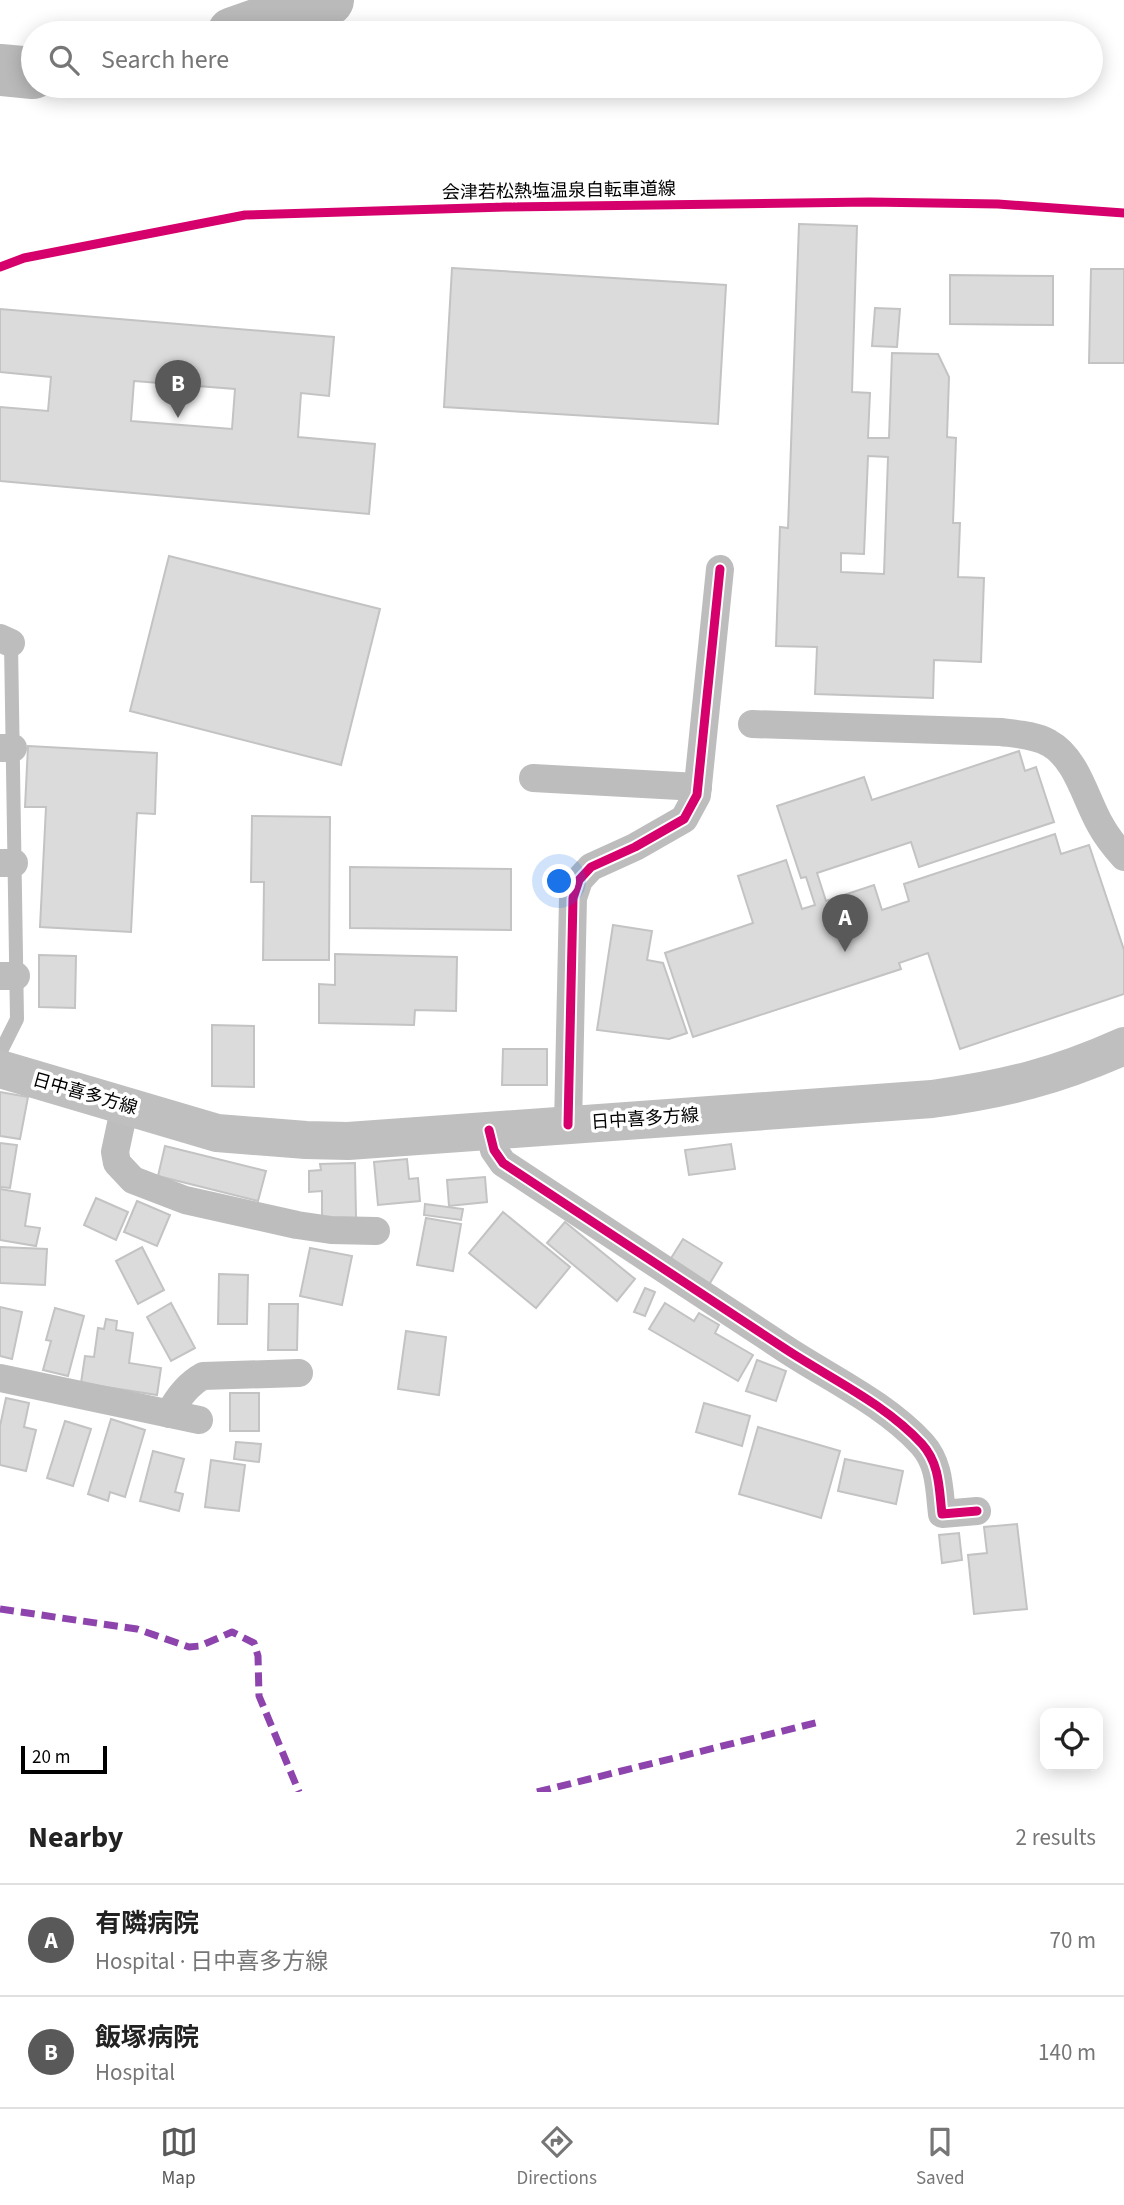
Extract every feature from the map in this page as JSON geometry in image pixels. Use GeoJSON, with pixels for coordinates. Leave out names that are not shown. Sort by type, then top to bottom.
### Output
{"type":"FeatureCollection","features":[{"type":"Feature","properties":{"kind":"main road","name":"日中喜多方線"},"geometry":{"type":"LineString","coordinates":[[0,1069],[217,1133],[348,1141],[932,1099],[982,1093],[1058,1073],[1124,1046]]}},
{"type":"Feature","properties":{"kind":"street"},"geometry":{"type":"LineString","coordinates":[[568,1125],[573,898],[579,880],[591,867],[665,832],[684,819],[697,795],[720,569]]}},
{"type":"Feature","properties":{"kind":"street"},"geometry":{"type":"LineString","coordinates":[[752,724],[1001,732],[1021,734],[1049,743],[1064,755],[1084,787],[1100,825],[1124,857]]}},
{"type":"Feature","properties":{"kind":"street"},"geometry":{"type":"LineString","coordinates":[[533,778],[698,787]]}},
{"type":"Feature","properties":{"kind":"street"},"geometry":{"type":"LineString","coordinates":[[125,1105],[115,1152],[117,1163],[133,1180],[185,1200],[285,1223],[331,1230],[376,1231]]}},
{"type":"Feature","properties":{"kind":"street"},"geometry":{"type":"LineString","coordinates":[[489,1130],[494,1150],[503,1163],[814,1368],[884,1410],[923,1446],[933,1460],[938,1477],[942,1514],[977,1511]]}},
{"type":"Feature","properties":{"kind":"street"},"geometry":{"type":"LineString","coordinates":[[169,1414],[176,1401],[194,1381],[204,1376],[299,1373]]}},
{"type":"Feature","properties":{"kind":"street"},"geometry":{"type":"LineString","coordinates":[[0,1378],[199,1420]]}},
{"type":"Feature","properties":{"kind":"lane"},"geometry":{"type":"LineString","coordinates":[[0,1053],[16,1019],[8,976],[6,640]]}},
{"type":"Feature","properties":{"kind":"building"},"geometry":{"type":"Polygon","coordinates":[[[799,224],[857,226],[852,392],[870,393],[868,438],[889,438],[892,353],[938,354],[949,377],[947,437],[956,438],[953,523],[960,523],[958,577],[984,578],[981,662],[934,660],[933,698],[815,694],[817,647],[776,646],[780,527],[788,528],[799,224]],[[868,456],[864,554],[841,553],[841,572],[884,574],[888,457],[868,456]]]}},
{"type":"Feature","properties":{"kind":"building"},"geometry":{"type":"Polygon","coordinates":[[[452,268],[726,285],[718,424],[444,407],[452,268]]]}},
{"type":"Feature","properties":{"kind":"building"},"geometry":{"type":"Polygon","coordinates":[[[1091,269],[1124,269],[1124,363],[1089,363],[1091,269]]]}},
{"type":"Feature","properties":{"kind":"building"},"geometry":{"type":"Polygon","coordinates":[[[950,275],[1053,276],[1053,325],[950,324],[950,275]]]}},
{"type":"Feature","properties":{"kind":"building"},"geometry":{"type":"Polygon","coordinates":[[[875,308],[900,309],[897,347],[872,346],[875,308]]]}},
{"type":"Feature","properties":{"kind":"building"},"geometry":{"type":"Polygon","coordinates":[[[0,309],[334,337],[329,396],[301,393],[298,437],[375,444],[369,514],[0,481],[0,407],[48,411],[51,377],[0,372],[0,309]],[[134,381],[131,421],[232,429],[235,389],[134,381]]]}},
{"type":"Feature","properties":{"kind":"building"},"geometry":{"type":"Polygon","coordinates":[[[169,556],[380,609],[341,765],[130,711],[169,556]]]}},
{"type":"Feature","properties":{"kind":"building"},"geometry":{"type":"Polygon","coordinates":[[[28,746],[157,753],[155,814],[137,813],[131,932],[40,927],[46,807],[25,807],[28,746]]]}},
{"type":"Feature","properties":{"kind":"building"},"geometry":{"type":"Polygon","coordinates":[[[1019,751],[1025,771],[1036,767],[1054,822],[919,867],[911,842],[817,873],[826,901],[874,885],[882,910],[909,901],[904,884],[1055,834],[1061,854],[1089,845],[1124,950],[1124,994],[960,1049],[928,953],[899,963],[901,969],[693,1037],[665,953],[753,923],[738,876],[786,860],[802,909],[815,905],[806,877],[801,878],[777,806],[864,777],[872,800],[1019,751]]]}},
{"type":"Feature","properties":{"kind":"building"},"geometry":{"type":"Polygon","coordinates":[[[252,816],[330,817],[329,960],[263,960],[264,882],[251,882],[252,816]]]}},
{"type":"Feature","properties":{"kind":"building"},"geometry":{"type":"Polygon","coordinates":[[[350,867],[511,869],[511,930],[350,928],[350,867]]]}},
{"type":"Feature","properties":{"kind":"building"},"geometry":{"type":"Polygon","coordinates":[[[613,925],[652,931],[647,960],[663,963],[687,1033],[669,1039],[597,1030],[613,925]]]}},
{"type":"Feature","properties":{"kind":"building"},"geometry":{"type":"Polygon","coordinates":[[[335,954],[457,957],[456,1011],[415,1010],[414,1025],[319,1023],[319,984],[335,985],[335,954]]]}},
{"type":"Feature","properties":{"kind":"building"},"geometry":{"type":"Polygon","coordinates":[[[39,955],[76,956],[75,1008],[39,1007],[39,955]]]}},
{"type":"Feature","properties":{"kind":"building"},"geometry":{"type":"Polygon","coordinates":[[[212,1025],[254,1026],[254,1087],[212,1086],[212,1025]]]}},
{"type":"Feature","properties":{"kind":"building"},"geometry":{"type":"Polygon","coordinates":[[[503,1049],[547,1049],[547,1085],[502,1085],[503,1049]]]}},
{"type":"Feature","properties":{"kind":"building"},"geometry":{"type":"Polygon","coordinates":[[[0,1092],[28,1097],[20,1139],[0,1136],[0,1092]]]}},
{"type":"Feature","properties":{"kind":"building"},"geometry":{"type":"Polygon","coordinates":[[[0,1143],[17,1145],[10,1188],[0,1187],[0,1143]]]}},
{"type":"Feature","properties":{"kind":"building"},"geometry":{"type":"Polygon","coordinates":[[[731,1144],[735,1169],[689,1175],[685,1150],[731,1144]]]}},
{"type":"Feature","properties":{"kind":"building"},"geometry":{"type":"Polygon","coordinates":[[[165,1146],[266,1171],[258,1201],[158,1176],[165,1146]]]}},
{"type":"Feature","properties":{"kind":"building"},"geometry":{"type":"Polygon","coordinates":[[[407,1159],[409,1179],[418,1178],[420,1201],[378,1205],[374,1162],[407,1159]]]}},
{"type":"Feature","properties":{"kind":"building"},"geometry":{"type":"Polygon","coordinates":[[[355,1163],[356,1218],[322,1219],[322,1191],[309,1192],[309,1171],[321,1170],[320,1164],[355,1163]]]}},
{"type":"Feature","properties":{"kind":"building"},"geometry":{"type":"Polygon","coordinates":[[[485,1177],[487,1202],[449,1206],[447,1180],[485,1177]]]}},
{"type":"Feature","properties":{"kind":"building"},"geometry":{"type":"Polygon","coordinates":[[[0,1189],[30,1194],[25,1226],[40,1228],[36,1246],[0,1240],[0,1189]]]}},
{"type":"Feature","properties":{"kind":"building"},"geometry":{"type":"Polygon","coordinates":[[[96,1198],[128,1212],[116,1240],[84,1225],[96,1198]]]}},
{"type":"Feature","properties":{"kind":"building"},"geometry":{"type":"Polygon","coordinates":[[[137,1201],[170,1215],[157,1246],[124,1232],[137,1201]]]}},
{"type":"Feature","properties":{"kind":"building"},"geometry":{"type":"Polygon","coordinates":[[[425,1204],[463,1209],[461,1220],[424,1215],[425,1204]]]}},
{"type":"Feature","properties":{"kind":"building"},"geometry":{"type":"Polygon","coordinates":[[[503,1212],[570,1267],[536,1308],[469,1253],[503,1212]]]}},
{"type":"Feature","properties":{"kind":"building"},"geometry":{"type":"Polygon","coordinates":[[[426,1218],[461,1224],[453,1271],[417,1265],[426,1218]]]}},
{"type":"Feature","properties":{"kind":"building"},"geometry":{"type":"Polygon","coordinates":[[[565,1222],[635,1279],[617,1301],[547,1243],[565,1222]]]}},
{"type":"Feature","properties":{"kind":"building"},"geometry":{"type":"Polygon","coordinates":[[[683,1239],[722,1263],[707,1288],[668,1263],[683,1239]]]}},
{"type":"Feature","properties":{"kind":"building"},"geometry":{"type":"Polygon","coordinates":[[[0,1247],[47,1249],[45,1285],[0,1283],[0,1247]]]}},
{"type":"Feature","properties":{"kind":"building"},"geometry":{"type":"Polygon","coordinates":[[[142,1247],[164,1290],[138,1304],[116,1261],[142,1247]]]}},
{"type":"Feature","properties":{"kind":"building"},"geometry":{"type":"Polygon","coordinates":[[[310,1248],[352,1256],[342,1305],[300,1296],[310,1248]]]}},
{"type":"Feature","properties":{"kind":"building"},"geometry":{"type":"Polygon","coordinates":[[[219,1274],[248,1275],[247,1324],[218,1324],[219,1274]]]}},
{"type":"Feature","properties":{"kind":"building"},"geometry":{"type":"Polygon","coordinates":[[[645,1288],[655,1292],[645,1316],[634,1312],[645,1288]]]}},
{"type":"Feature","properties":{"kind":"building"},"geometry":{"type":"Polygon","coordinates":[[[171,1303],[195,1348],[171,1361],[147,1317],[171,1303]]]}},
{"type":"Feature","properties":{"kind":"building"},"geometry":{"type":"Polygon","coordinates":[[[665,1303],[694,1321],[699,1313],[719,1325],[715,1333],[753,1355],[738,1381],[649,1329],[665,1303]]]}},
{"type":"Feature","properties":{"kind":"building"},"geometry":{"type":"Polygon","coordinates":[[[269,1304],[298,1304],[297,1350],[268,1350],[269,1304]]]}},
{"type":"Feature","properties":{"kind":"building"},"geometry":{"type":"Polygon","coordinates":[[[0,1307],[22,1312],[12,1359],[0,1356],[0,1307]]]}},
{"type":"Feature","properties":{"kind":"building"},"geometry":{"type":"Polygon","coordinates":[[[55,1308],[84,1316],[68,1376],[43,1370],[51,1341],[46,1340],[55,1308]]]}},
{"type":"Feature","properties":{"kind":"building"},"geometry":{"type":"Polygon","coordinates":[[[106,1319],[117,1321],[116,1330],[133,1333],[129,1363],[161,1368],[157,1395],[81,1383],[85,1356],[94,1357],[98,1328],[104,1329],[106,1319]]]}},
{"type":"Feature","properties":{"kind":"building"},"geometry":{"type":"Polygon","coordinates":[[[406,1331],[446,1337],[439,1395],[398,1389],[406,1331]]]}},
{"type":"Feature","properties":{"kind":"building"},"geometry":{"type":"Polygon","coordinates":[[[757,1360],[786,1371],[776,1401],[746,1391],[757,1360]]]}},
{"type":"Feature","properties":{"kind":"building"},"geometry":{"type":"Polygon","coordinates":[[[230,1393],[259,1393],[259,1431],[230,1431],[230,1393]]]}},
{"type":"Feature","properties":{"kind":"building"},"geometry":{"type":"Polygon","coordinates":[[[6,1398],[29,1403],[24,1427],[36,1430],[26,1471],[0,1465],[0,1426],[6,1398]]]}},
{"type":"Feature","properties":{"kind":"building"},"geometry":{"type":"Polygon","coordinates":[[[704,1403],[750,1416],[742,1446],[696,1432],[704,1403]]]}},
{"type":"Feature","properties":{"kind":"building"},"geometry":{"type":"Polygon","coordinates":[[[111,1419],[145,1430],[125,1497],[110,1492],[108,1501],[88,1494],[111,1419]]]}},
{"type":"Feature","properties":{"kind":"building"},"geometry":{"type":"Polygon","coordinates":[[[65,1421],[91,1429],[73,1486],[47,1478],[65,1421]]]}},
{"type":"Feature","properties":{"kind":"building"},"geometry":{"type":"Polygon","coordinates":[[[758,1427],[840,1451],[821,1518],[739,1494],[758,1427]]]}},
{"type":"Feature","properties":{"kind":"building"},"geometry":{"type":"Polygon","coordinates":[[[236,1442],[261,1444],[259,1462],[234,1459],[236,1442]]]}},
{"type":"Feature","properties":{"kind":"building"},"geometry":{"type":"Polygon","coordinates":[[[153,1451],[184,1459],[175,1492],[183,1494],[179,1511],[140,1501],[153,1451]]]}},
{"type":"Feature","properties":{"kind":"building"},"geometry":{"type":"Polygon","coordinates":[[[845,1459],[903,1471],[896,1504],[838,1491],[845,1459]]]}},
{"type":"Feature","properties":{"kind":"building"},"geometry":{"type":"Polygon","coordinates":[[[211,1460],[245,1465],[239,1511],[205,1507],[211,1460]]]}},
{"type":"Feature","properties":{"kind":"building"},"geometry":{"type":"Polygon","coordinates":[[[1017,1524],[1027,1609],[974,1614],[968,1555],[987,1553],[984,1527],[1017,1524]]]}},
{"type":"Feature","properties":{"kind":"building"},"geometry":{"type":"Polygon","coordinates":[[[959,1533],[962,1560],[942,1563],[939,1535],[959,1533]]]}},
{"type":"Feature","properties":{"kind":"waterway"},"geometry":{"type":"LineString","coordinates":[[268,21],[328,0]]}},
{"type":"Feature","properties":{"kind":"waterway"},"geometry":{"type":"LineString","coordinates":[[0,70],[21,72]]}},
{"type":"Feature","properties":{"kind":"marked path"},"geometry":{"type":"LineString","coordinates":[[0,1609],[137,1629],[189,1647],[200,1646],[232,1632],[254,1643],[258,1656],[259,1696],[299,1792]]}},
{"type":"Feature","properties":{"kind":"marked path"},"geometry":{"type":"LineString","coordinates":[[537,1792],[819,1722]]}},
{"type":"Feature","properties":{"kind":"cycle path","name":"会津若松熱塩温泉自転車道線"},"geometry":{"type":"LineString","coordinates":[[0,267],[24,258],[245,215],[505,207],[869,202],[998,204],[1124,213]]}},
{"type":"Feature","properties":{"kind":"cycle path"},"geometry":{"type":"LineString","coordinates":[[568,1125],[573,898],[579,880],[591,867],[635,847],[684,819],[697,795],[720,569]]}},
{"type":"Feature","properties":{"kind":"cycle path"},"geometry":{"type":"LineString","coordinates":[[489,1130],[494,1150],[503,1163],[892,1417],[928,1452],[938,1477],[942,1514],[977,1511]]}},
{"type":"Feature","properties":{"kind":"place","name":"飯塚病院"},"geometry":{"type":"Point","coordinates":[178,418]}},
{"type":"Feature","properties":{"kind":"place","name":"有隣病院"},"geometry":{"type":"Point","coordinates":[845,952]}}]}
